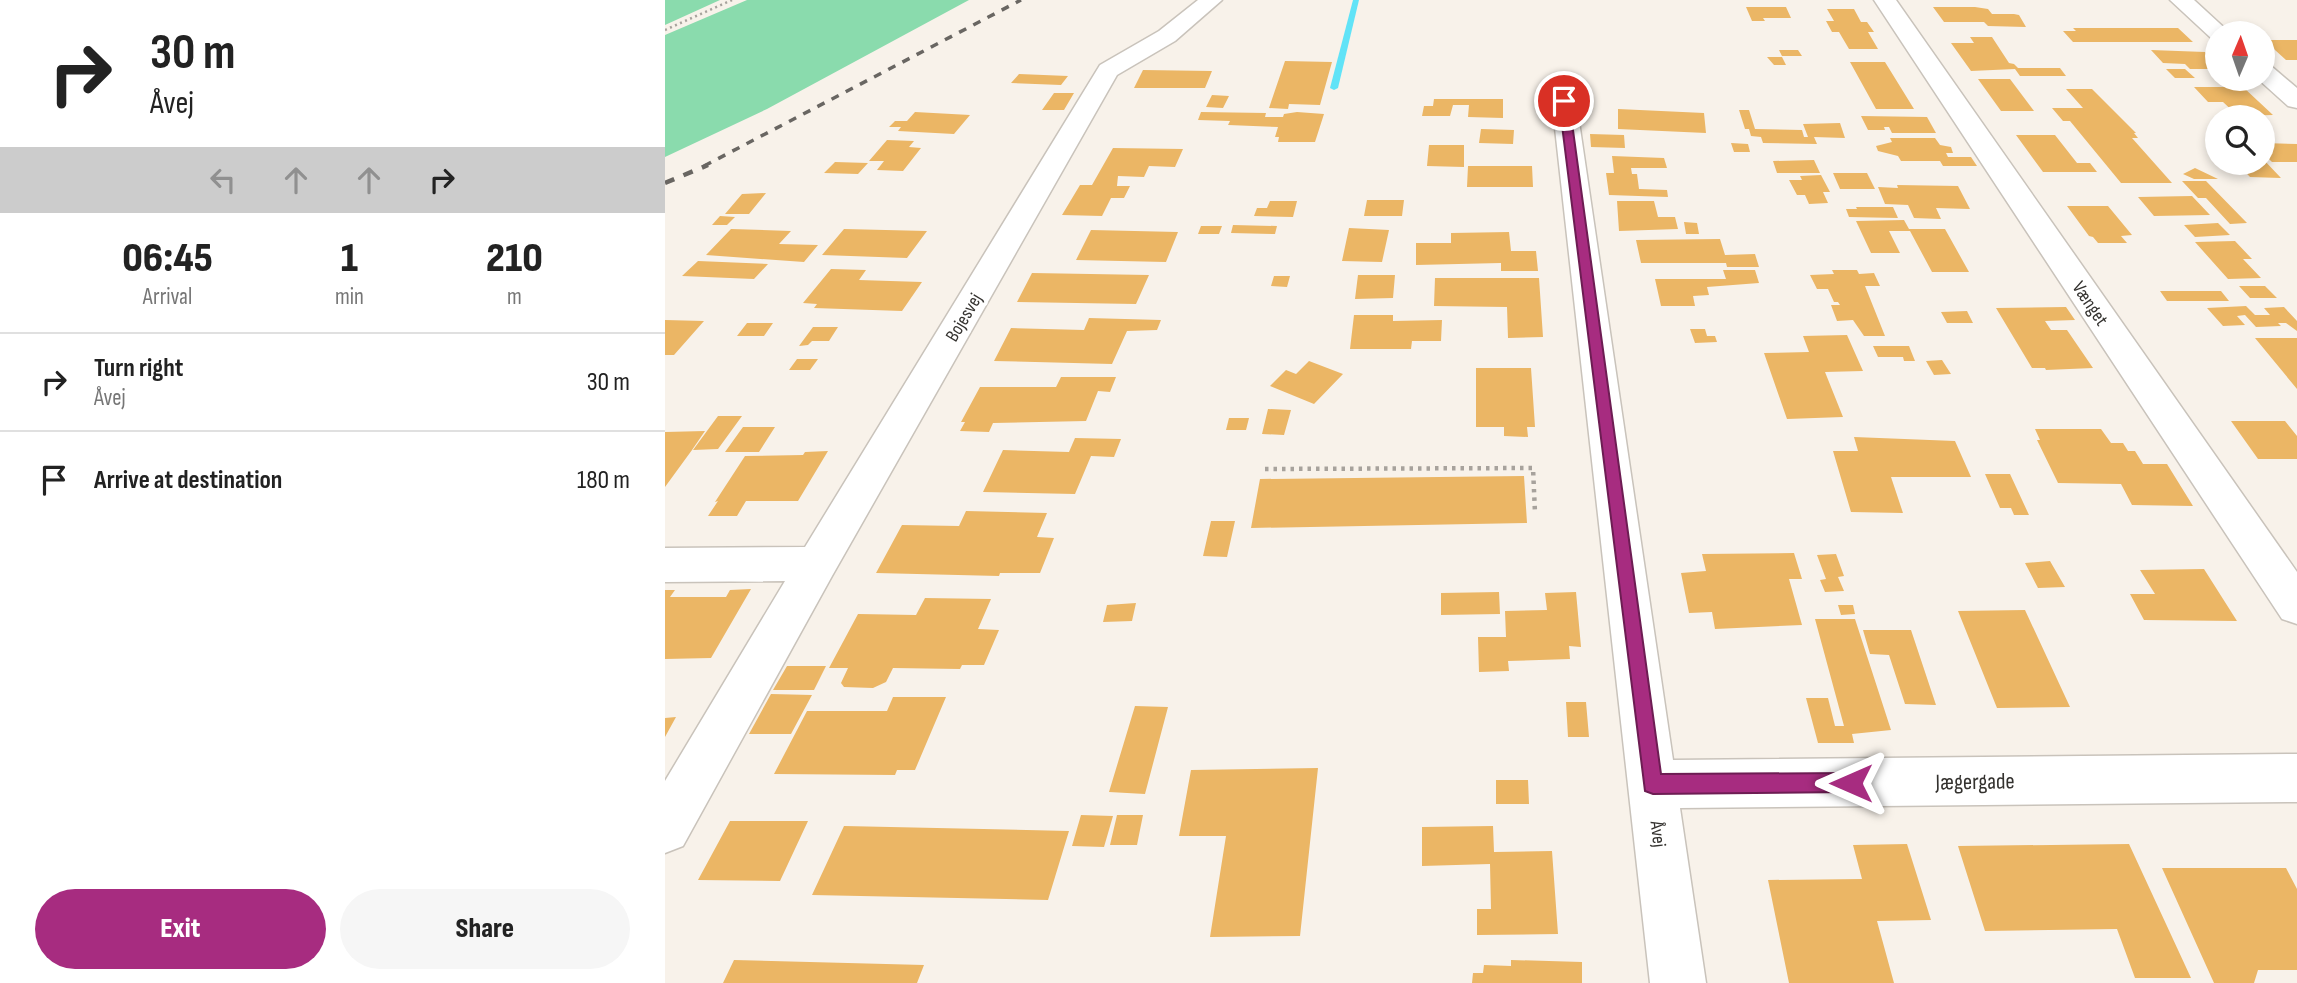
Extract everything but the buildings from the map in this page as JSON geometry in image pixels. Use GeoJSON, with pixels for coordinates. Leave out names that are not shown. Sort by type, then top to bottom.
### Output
{"type":"FeatureCollection","features":[{"type":"Feature","properties":{"kind":"street","name":"Bojesvej"},"geometry":{"type":"LineString","coordinates":[[665,828],[1108,70],[1167,36],[1211,0]]}},
{"type":"Feature","properties":{"kind":"street","name":"Vænget"},"geometry":{"type":"LineString","coordinates":[[1885,0],[2297,606]]}},
{"type":"Feature","properties":{"kind":"street"},"geometry":{"type":"LineString","coordinates":[[2181,0],[2205,21]]}},
{"type":"Feature","properties":{"kind":"street"},"geometry":{"type":"LineString","coordinates":[[2275,82],[2297,101]]}},
{"type":"Feature","properties":{"kind":"street","name":"Åvej"},"geometry":{"type":"LineString","coordinates":[[1564,101],[1678,983]]}},
{"type":"Feature","properties":{"kind":"street"},"geometry":{"type":"LineString","coordinates":[[665,565],[817,564]]}},
{"type":"Feature","properties":{"kind":"street","name":"Jægergade"},"geometry":{"type":"LineString","coordinates":[[1653,784],[2297,778]]}},
{"type":"Feature","properties":{"kind":"path"},"geometry":{"type":"LineString","coordinates":[[665,30],[732,0]]}},
{"type":"Feature","properties":{"kind":"path"},"geometry":{"type":"LineString","coordinates":[[1265,469],[1533,468],[1535,513]]}},
{"type":"Feature","properties":{"kind":"green space"},"geometry":{"type":"Polygon","coordinates":[[[665,0],[720,0],[665,25],[665,0]]]}},
{"type":"Feature","properties":{"kind":"green space"},"geometry":{"type":"Polygon","coordinates":[[[747,0],[969,0],[767,109],[665,157],[665,35],[747,0]]]}},
{"type":"Feature","properties":{"kind":"waterway"},"geometry":{"type":"LineString","coordinates":[[1334,88],[1356,0]]}},
{"type":"Feature","properties":{"kind":"railway"},"geometry":{"type":"LineString","coordinates":[[704,166],[1021,0]]}},
{"type":"Feature","properties":{"kind":"railway"},"geometry":{"type":"LineString","coordinates":[[665,183],[708,165]]}},
{"type":"Feature","properties":{"kind":"route"},"geometry":{"type":"LineString","coordinates":[[1564,101],[1653,784],[1851,783]]}}]}
